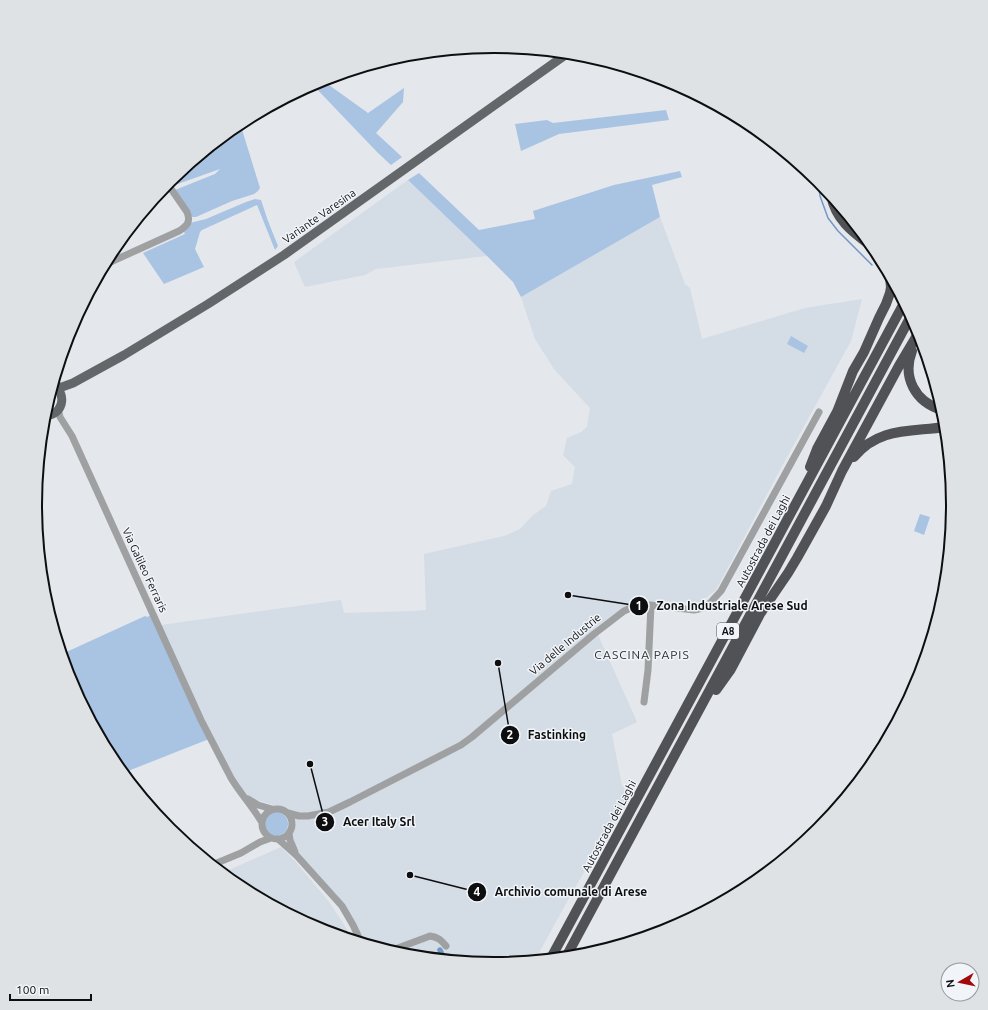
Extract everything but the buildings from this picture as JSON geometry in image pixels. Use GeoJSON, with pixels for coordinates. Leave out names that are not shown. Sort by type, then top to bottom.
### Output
{"type":"FeatureCollection","features":[{"type":"Feature","properties":{"kind":"highway"},"geometry":{"type":"LineString","coordinates":[[835,208],[843,222],[855,232]]}},
{"type":"Feature","properties":{"kind":"highway"},"geometry":{"type":"LineString","coordinates":[[864,352],[888,299],[890,289]]}},
{"type":"Feature","properties":{"kind":"highway"},"geometry":{"type":"LineString","coordinates":[[791,512],[816,449],[837,412],[851,377],[893,294]]}},
{"type":"Feature","properties":{"kind":"highway","name":"Autostrada dei Laghi"},"geometry":{"type":"LineString","coordinates":[[554,953],[901,309]]}},
{"type":"Feature","properties":{"kind":"highway","name":"A8"},"geometry":{"type":"LineString","coordinates":[[570,950],[907,323]]}},
{"type":"Feature","properties":{"kind":"highway"},"geometry":{"type":"LineString","coordinates":[[826,506],[842,471],[915,339]]}},
{"type":"Feature","properties":{"kind":"highway"},"geometry":{"type":"LineString","coordinates":[[916,343],[909,359],[908,372],[910,380],[916,391],[925,402],[935,407]]}},
{"type":"Feature","properties":{"kind":"highway"},"geometry":{"type":"LineString","coordinates":[[688,729],[731,669],[752,626],[797,558],[854,458],[868,444],[879,437],[892,433],[939,428]]}},
{"type":"Feature","properties":{"kind":"main road","name":"Variante Varesina"},"geometry":{"type":"LineString","coordinates":[[57,387],[62,388],[73,383],[124,355],[208,304],[284,255],[561,58]]}},
{"type":"Feature","properties":{"kind":"main road","name":"Variante Varesina"},"geometry":{"type":"LineString","coordinates":[[58,409],[65,392],[73,383]]}},
{"type":"Feature","properties":{"kind":"main road","name":"Variante Varesina"},"geometry":{"type":"LineString","coordinates":[[57,388],[62,398]]}},
{"type":"Feature","properties":{"kind":"main road"},"geometry":{"type":"LineString","coordinates":[[52,414],[58,409]]}},
{"type":"Feature","properties":{"kind":"street"},"geometry":{"type":"LineString","coordinates":[[113,262],[178,231],[187,224],[189,217],[187,212],[171,189]]}},
{"type":"Feature","properties":{"kind":"street","name":"Via Galileo Ferraris"},"geometry":{"type":"LineString","coordinates":[[58,409],[60,417],[72,436],[202,724],[231,778],[254,809],[262,824]]}},
{"type":"Feature","properties":{"kind":"street","name":"Via delle Industrie"},"geometry":{"type":"LineString","coordinates":[[288,813],[299,816],[308,816],[339,807],[461,745],[624,610],[633,607],[651,605],[694,610],[705,607],[722,591],[819,412]]}},
{"type":"Feature","properties":{"kind":"street","name":"Via Galileo Ferraris"},"geometry":{"type":"LineString","coordinates":[[51,417],[58,419],[65,425]]}},
{"type":"Feature","properties":{"kind":"street"},"geometry":{"type":"LineString","coordinates":[[644,702],[648,670],[651,605]]}},
{"type":"Feature","properties":{"kind":"street"},"geometry":{"type":"LineString","coordinates":[[244,797],[258,805],[272,809],[281,809],[288,813],[292,820],[289,833],[282,838],[267,836],[264,832],[262,824]]}},
{"type":"Feature","properties":{"kind":"street"},"geometry":{"type":"LineString","coordinates":[[252,847],[258,838],[265,813],[272,809]]}},
{"type":"Feature","properties":{"kind":"street","name":"Via delle Industrie"},"geometry":{"type":"LineString","coordinates":[[292,825],[308,816]]}},
{"type":"Feature","properties":{"kind":"street"},"geometry":{"type":"LineString","coordinates":[[289,833],[297,856]]}},
{"type":"Feature","properties":{"kind":"street"},"geometry":{"type":"LineString","coordinates":[[217,863],[241,853],[260,842],[274,838]]}},
{"type":"Feature","properties":{"kind":"street"},"geometry":{"type":"LineString","coordinates":[[274,838],[297,856],[342,906],[358,936]]}},
{"type":"Feature","properties":{"kind":"street"},"geometry":{"type":"LineString","coordinates":[[401,947],[430,936],[440,939],[446,946]]}},
{"type":"Feature","properties":{"kind":"shaded area"},"geometry":{"type":"Polygon","coordinates":[[[328,84],[368,113],[404,88],[403,102],[376,133],[402,157],[391,165],[317,89],[328,84]]]}},
{"type":"Feature","properties":{"kind":"shaded area"},"geometry":{"type":"Polygon","coordinates":[[[666,110],[669,120],[559,134],[521,151],[515,124],[547,120],[553,123],[666,110]]]}},
{"type":"Feature","properties":{"kind":"shaded area"},"geometry":{"type":"Polygon","coordinates":[[[242,130],[260,188],[254,194],[232,201],[196,217],[192,217],[175,190],[215,174],[220,169],[174,185],[219,146],[242,130]]]}},
{"type":"Feature","properties":{"kind":"shaded area"},"geometry":{"type":"Polygon","coordinates":[[[680,171],[682,177],[652,185],[660,217],[521,297],[513,282],[408,180],[419,173],[479,230],[535,219],[533,211],[614,185],[680,171]]]}},
{"type":"Feature","properties":{"kind":"shaded area"},"geometry":{"type":"Polygon","coordinates":[[[408,180],[487,256],[376,269],[365,275],[305,287],[294,262],[408,180]]]}},
{"type":"Feature","properties":{"kind":"shaded area"},"geometry":{"type":"Polygon","coordinates":[[[255,199],[261,200],[278,246],[275,250],[257,205],[202,230],[195,249],[204,267],[164,284],[143,253],[185,234],[183,230],[190,223],[206,219],[255,199]]]}},
{"type":"Feature","properties":{"kind":"shaded area"},"geometry":{"type":"Polygon","coordinates":[[[660,217],[685,284],[690,288],[702,339],[805,308],[862,299],[851,341],[716,590],[699,603],[646,601],[624,607],[596,627],[599,637],[637,722],[612,734],[622,786],[630,792],[538,955],[494,957],[435,953],[377,942],[362,937],[353,918],[345,906],[299,855],[295,847],[292,833],[294,822],[288,811],[283,808],[250,798],[231,774],[161,625],[341,600],[344,613],[426,610],[424,554],[504,536],[520,529],[532,516],[546,506],[551,491],[572,484],[575,467],[563,455],[567,438],[581,432],[587,427],[590,408],[554,369],[535,339],[521,297],[660,217]]]}},
{"type":"Feature","properties":{"kind":"shaded area"},"geometry":{"type":"Polygon","coordinates":[[[791,336],[808,346],[804,353],[787,344],[791,336]]]}},
{"type":"Feature","properties":{"kind":"shaded area"},"geometry":{"type":"Polygon","coordinates":[[[920,514],[930,517],[924,535],[914,531],[920,514]]]}},
{"type":"Feature","properties":{"kind":"shaded area"},"geometry":{"type":"Polygon","coordinates":[[[152,615],[209,739],[129,771],[118,756],[89,705],[76,678],[67,652],[145,616],[147,617],[152,615]]]}},
{"type":"Feature","properties":{"kind":"shaded area"},"geometry":{"type":"Polygon","coordinates":[[[271,812],[281,812],[288,819],[288,829],[281,836],[271,836],[264,829],[264,819],[271,812]]]}},
{"type":"Feature","properties":{"kind":"shaded area"},"geometry":{"type":"Polygon","coordinates":[[[281,847],[295,861],[330,903],[348,931],[343,931],[321,923],[294,910],[243,881],[228,870],[281,847]]]}},
{"type":"Feature","properties":{"kind":"waterway"},"geometry":{"type":"LineString","coordinates":[[819,191],[828,218],[838,231],[872,265]]}},
{"type":"Feature","properties":{"kind":"waterway"},"geometry":{"type":"LineString","coordinates":[[440,950],[442,954]]}},
{"type":"Feature","properties":{"kind":"place","name":"Zona Industriale Arese Sud"},"geometry":{"type":"Point","coordinates":[568,595]}},
{"type":"Feature","properties":{"kind":"place","name":"Fastinking"},"geometry":{"type":"Point","coordinates":[498,663]}},
{"type":"Feature","properties":{"kind":"place","name":"Acer Italy Srl"},"geometry":{"type":"Point","coordinates":[310,764]}},
{"type":"Feature","properties":{"kind":"place","name":"Archivio comunale di Arese"},"geometry":{"type":"Point","coordinates":[410,875]}},
{"type":"Feature","properties":{"kind":"district","name":"CASCINA PAPIS"},"geometry":{"type":"Point","coordinates":[642,655]}}]}
